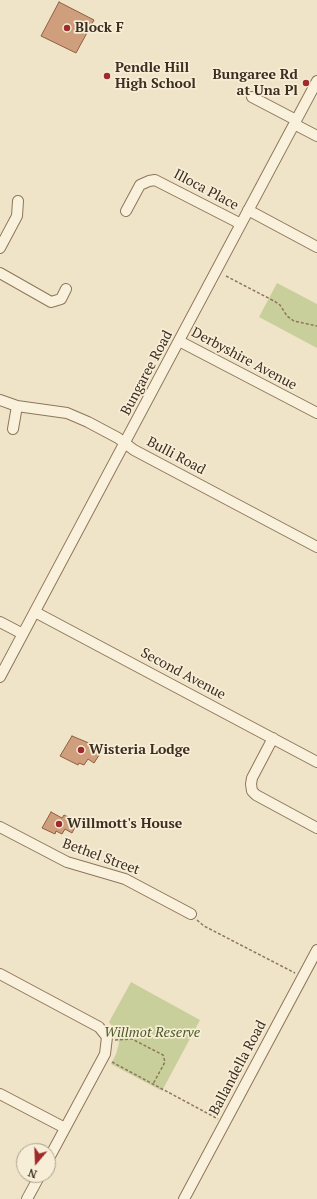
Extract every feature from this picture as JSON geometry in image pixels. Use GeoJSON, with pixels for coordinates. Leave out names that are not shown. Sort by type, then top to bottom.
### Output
{"type":"FeatureCollection","features":[{"type":"Feature","properties":{"kind":"street","name":"Bungaree Road"},"geometry":{"type":"LineString","coordinates":[[0,677],[317,81]]}},
{"type":"Feature","properties":{"kind":"street"},"geometry":{"type":"LineString","coordinates":[[252,97],[317,136]]}},
{"type":"Feature","properties":{"kind":"street","name":"Illoca Place"},"geometry":{"type":"LineString","coordinates":[[126,211],[140,185],[155,180],[241,224]]}},
{"type":"Feature","properties":{"kind":"street"},"geometry":{"type":"LineString","coordinates":[[0,248],[17,216],[18,201]]}},
{"type":"Feature","properties":{"kind":"street"},"geometry":{"type":"LineString","coordinates":[[248,210],[317,246]]}},
{"type":"Feature","properties":{"kind":"street"},"geometry":{"type":"LineString","coordinates":[[0,273],[51,302],[61,299],[66,289]]}},
{"type":"Feature","properties":{"kind":"street","name":"Derbyshire Avenue"},"geometry":{"type":"LineString","coordinates":[[179,341],[317,414]]}},
{"type":"Feature","properties":{"kind":"street","name":"Bulli Road"},"geometry":{"type":"LineString","coordinates":[[0,400],[17,406],[72,415],[118,438],[317,547]]}},
{"type":"Feature","properties":{"kind":"street"},"geometry":{"type":"LineString","coordinates":[[13,429],[17,406]]}},
{"type":"Feature","properties":{"kind":"street","name":"Second Avenue"},"geometry":{"type":"LineString","coordinates":[[35,612],[317,762]]}},
{"type":"Feature","properties":{"kind":"street"},"geometry":{"type":"LineString","coordinates":[[0,622],[23,634]]}},
{"type":"Feature","properties":{"kind":"street"},"geometry":{"type":"LineString","coordinates":[[273,738],[252,778],[252,790],[256,795],[317,828]]}},
{"type":"Feature","properties":{"kind":"street","name":"Bethel Street"},"geometry":{"type":"LineString","coordinates":[[0,827],[66,862],[125,879],[191,914]]}},
{"type":"Feature","properties":{"kind":"street","name":"Ballandella Road"},"geometry":{"type":"LineString","coordinates":[[184,1199],[317,950]]}},
{"type":"Feature","properties":{"kind":"street"},"geometry":{"type":"LineString","coordinates":[[0,974],[99,1027],[107,1037],[103,1057],[56,1145]]}},
{"type":"Feature","properties":{"kind":"street"},"geometry":{"type":"LineString","coordinates":[[0,1094],[65,1128]]}},
{"type":"Feature","properties":{"kind":"street"},"geometry":{"type":"LineString","coordinates":[[27,1199],[36,1183]]}},
{"type":"Feature","properties":{"kind":"path"},"geometry":{"type":"LineString","coordinates":[[226,276],[274,301],[280,305],[286,316],[294,321],[317,326]]}},
{"type":"Feature","properties":{"kind":"path"},"geometry":{"type":"LineString","coordinates":[[191,914],[204,926],[302,977]]}},
{"type":"Feature","properties":{"kind":"path"},"geometry":{"type":"LineString","coordinates":[[107,1040],[132,1039],[163,1055],[165,1062],[153,1084]]}},
{"type":"Feature","properties":{"kind":"path"},"geometry":{"type":"LineString","coordinates":[[103,1057],[225,1122]]}},
{"type":"Feature","properties":{"kind":"green space"},"geometry":{"type":"Polygon","coordinates":[[[277,283],[317,304],[317,348],[259,317],[277,283]]]}},
{"type":"Feature","properties":{"kind":"green space","name":"Willmot Reserve"},"geometry":{"type":"Polygon","coordinates":[[[131,982],[200,1020],[162,1091],[111,1064],[119,1043],[116,1032],[109,1022],[131,982]]]}},
{"type":"Feature","properties":{"kind":"building","name":"Block F"},"geometry":{"type":"Polygon","coordinates":[[[59,2],[94,20],[76,53],[41,36],[59,2]]]}},
{"type":"Feature","properties":{"kind":"building","name":"Wisteria Lodge"},"geometry":{"type":"Polygon","coordinates":[[[72,736],[96,746],[95,748],[101,752],[94,763],[88,759],[84,765],[79,763],[78,765],[60,756],[72,736]]]}},
{"type":"Feature","properties":{"kind":"building","name":"Willmott's House"},"geometry":{"type":"Polygon","coordinates":[[[51,812],[62,818],[64,815],[72,819],[70,822],[76,825],[72,833],[65,829],[62,834],[56,831],[55,834],[42,828],[51,812]]]}},
{"type":"Feature","properties":{"kind":"place","name":"Block F"},"geometry":{"type":"Point","coordinates":[67,28]}},
{"type":"Feature","properties":{"kind":"place","name":"Pendle Hill High School"},"geometry":{"type":"Point","coordinates":[107,76]}},
{"type":"Feature","properties":{"kind":"place","name":"Bungaree Rd at Una Pl"},"geometry":{"type":"Point","coordinates":[306,83]}},
{"type":"Feature","properties":{"kind":"place","name":"Wisteria Lodge"},"geometry":{"type":"Point","coordinates":[81,750]}},
{"type":"Feature","properties":{"kind":"place","name":"Willmott's House"},"geometry":{"type":"Point","coordinates":[59,824]}}]}
